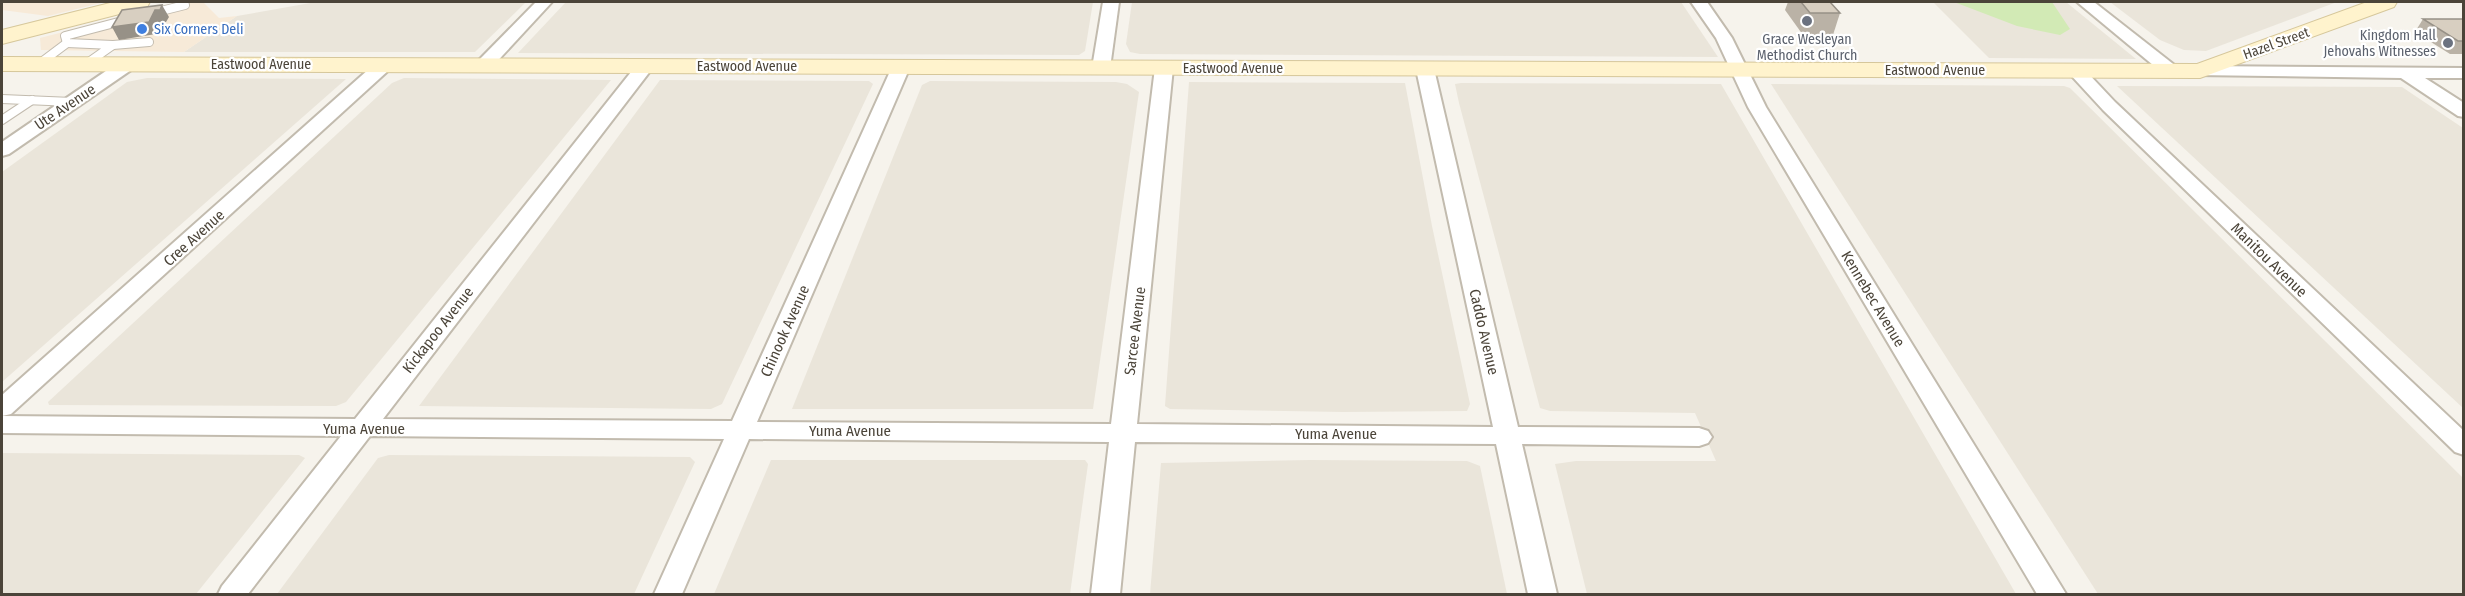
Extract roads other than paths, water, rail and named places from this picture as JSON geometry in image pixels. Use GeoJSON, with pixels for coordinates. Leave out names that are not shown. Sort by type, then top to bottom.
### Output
{"type":"FeatureCollection","features":[{"type":"Feature","properties":{"kind":"street"},"geometry":{"type":"LineString","coordinates":[[484,64],[544,2]]}},
{"type":"Feature","properties":{"kind":"street"},"geometry":{"type":"LineString","coordinates":[[1101,68],[1111,2]]}},
{"type":"Feature","properties":{"kind":"street","name":"Kennebec Avenue"},"geometry":{"type":"LineString","coordinates":[[1699,2],[1724,38],[1757,107],[2052,594]]}},
{"type":"Feature","properties":{"kind":"street"},"geometry":{"type":"LineString","coordinates":[[2085,2],[2171,71]]}},
{"type":"Feature","properties":{"kind":"street","name":"Hazel Street"},"geometry":{"type":"LineString","coordinates":[[2200,71],[2386,2]]}},
{"type":"Feature","properties":{"kind":"street"},"geometry":{"type":"LineString","coordinates":[[2,37],[61,34],[116,15],[138,12]]}},
{"type":"Feature","properties":{"kind":"street","name":"Eastwood Avenue"},"geometry":{"type":"LineString","coordinates":[[2,64],[86,64],[121,54],[384,65],[2463,73]]}},
{"type":"Feature","properties":{"kind":"street","name":"Ute Avenue"},"geometry":{"type":"LineString","coordinates":[[2,150],[72,102],[121,54]]}},
{"type":"Feature","properties":{"kind":"street","name":"Cree Avenue"},"geometry":{"type":"LineString","coordinates":[[2,408],[384,65]]}},
{"type":"Feature","properties":{"kind":"street","name":"Kickapoo Avenue"},"geometry":{"type":"LineString","coordinates":[[232,594],[645,66]]}},
{"type":"Feature","properties":{"kind":"street","name":"Chinook Avenue"},"geometry":{"type":"LineString","coordinates":[[668,594],[901,67]]}},
{"type":"Feature","properties":{"kind":"street","name":"Sarcee Avenue"},"geometry":{"type":"LineString","coordinates":[[1105,594],[1164,68]]}},
{"type":"Feature","properties":{"kind":"street","name":"Caddo Avenue"},"geometry":{"type":"LineString","coordinates":[[1425,69],[1543,594]]}},
{"type":"Feature","properties":{"kind":"street","name":"Manitou Avenue"},"geometry":{"type":"LineString","coordinates":[[2077,72],[2109,106],[2463,446]]}},
{"type":"Feature","properties":{"kind":"street"},"geometry":{"type":"LineString","coordinates":[[2406,73],[2463,112]]}},
{"type":"Feature","properties":{"kind":"street","name":"Yuma Avenue"},"geometry":{"type":"LineString","coordinates":[[2,425],[1699,437]]}},
{"type":"Feature","properties":{"kind":"lane"},"geometry":{"type":"LineString","coordinates":[[138,12],[185,7]]}},
{"type":"Feature","properties":{"kind":"lane"},"geometry":{"type":"LineString","coordinates":[[39,64],[61,34],[121,54],[148,42]]}},
{"type":"Feature","properties":{"kind":"lane"},"geometry":{"type":"LineString","coordinates":[[2,99],[72,102]]}},
{"type":"Feature","properties":{"kind":"lane"},"geometry":{"type":"LineString","coordinates":[[2,120],[32,100]]}},
{"type":"Feature","properties":{"kind":"place","name":"Grace Wesleyan Methodist Church"},"geometry":{"type":"Point","coordinates":[1807,21]}},
{"type":"Feature","properties":{"kind":"place","name":"Six Corners Deli"},"geometry":{"type":"Point","coordinates":[142,29]}},
{"type":"Feature","properties":{"kind":"place","name":"Kingdom Hall Jehovahs Witnesses"},"geometry":{"type":"Point","coordinates":[2448,43]}}]}
